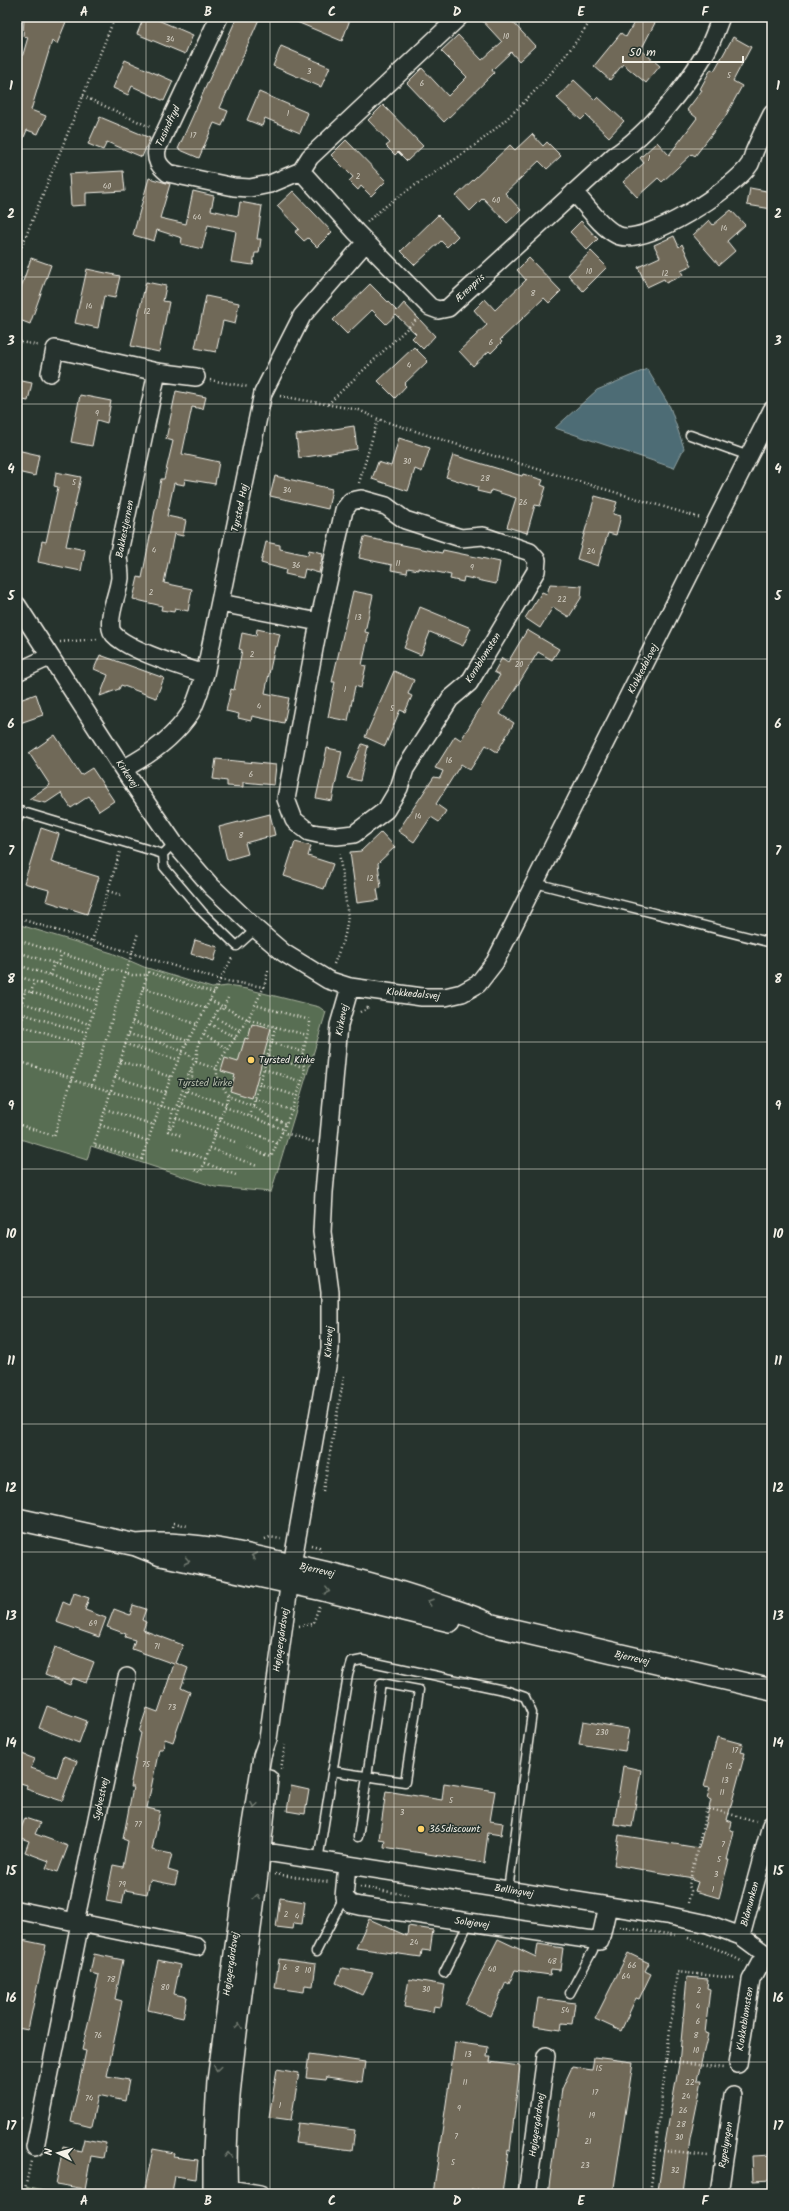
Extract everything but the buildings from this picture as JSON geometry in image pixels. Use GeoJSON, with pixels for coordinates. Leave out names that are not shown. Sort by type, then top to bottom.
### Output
{"type":"FeatureCollection","features":[{"type":"Feature","properties":{"kind":"street","name":"Tusindfryd"},"geometry":{"type":"LineString","coordinates":[[219,17],[157,148],[157,162],[161,168],[177,176],[234,187],[250,188],[270,184],[301,171]]}},
{"type":"Feature","properties":{"kind":"street"},"geometry":{"type":"LineString","coordinates":[[430,307],[361,237],[301,171],[310,157],[459,17]]}},
{"type":"Feature","properties":{"kind":"street","name":"Ærenpris"},"geometry":{"type":"LineString","coordinates":[[430,307],[443,310],[452,305],[574,192],[614,156],[626,148],[660,113],[687,80],[706,53],[721,17]]}},
{"type":"Feature","properties":{"kind":"street"},"geometry":{"type":"LineString","coordinates":[[574,192],[609,229],[618,235],[636,236],[690,212],[714,197],[733,182],[750,164],[772,114]]}},
{"type":"Feature","properties":{"kind":"street","name":"Tyrsted Høj"},"geometry":{"type":"LineString","coordinates":[[123,769],[150,755],[172,735],[191,711],[205,674],[220,603],[259,388],[302,316],[361,237]]}},
{"type":"Feature","properties":{"kind":"street"},"geometry":{"type":"LineString","coordinates":[[50,373],[55,349],[157,372],[196,377]]}},
{"type":"Feature","properties":{"kind":"street","name":"Bakkestjernen"},"geometry":{"type":"LineString","coordinates":[[112,635],[111,622],[120,577],[118,557],[157,372]]}},
{"type":"Feature","properties":{"kind":"street","name":"Klokkedalsvej"},"geometry":{"type":"LineString","coordinates":[[350,986],[422,997],[445,997],[462,993],[478,984],[495,962],[772,410]]}},
{"type":"Feature","properties":{"kind":"street","name":"Kornblomsten"},"geometry":{"type":"LineString","coordinates":[[361,499],[386,506],[405,520],[461,538],[482,536],[527,550],[534,555],[537,566],[469,683],[450,699],[405,769],[399,788],[386,810],[354,834],[337,836],[309,832],[294,820],[286,799],[320,622],[344,510],[346,506],[356,500],[361,499]]}},
{"type":"Feature","properties":{"kind":"street"},"geometry":{"type":"LineString","coordinates":[[220,603],[320,622]]}},
{"type":"Feature","properties":{"kind":"street","name":"Kirkevej"},"geometry":{"type":"LineString","coordinates":[[17,605],[46,653],[123,769],[169,849],[284,953],[328,980],[350,986],[339,1024],[324,1192],[322,1232],[330,1292],[330,1350],[286,1570]]}},
{"type":"Feature","properties":{"kind":"street"},"geometry":{"type":"LineString","coordinates":[[112,635],[131,646],[178,666],[205,674]]}},
{"type":"Feature","properties":{"kind":"street"},"geometry":{"type":"LineString","coordinates":[[17,672],[46,653]]}},
{"type":"Feature","properties":{"kind":"street","name":"Bjerrevej"},"geometry":{"type":"LineString","coordinates":[[17,1519],[136,1545],[161,1555],[286,1570],[396,1590],[476,1617],[492,1625],[772,1690]]}},
{"type":"Feature","properties":{"kind":"street","name":"Højagergårdsvej"},"geometry":{"type":"LineString","coordinates":[[260,2194],[212,2192],[212,2151],[216,2081],[270,1758],[268,1739],[286,1570]]}},
{"type":"Feature","properties":{"kind":"street","name":"Sydvestvej"},"geometry":{"type":"LineString","coordinates":[[35,2147],[127,1677]]}},
{"type":"Feature","properties":{"kind":"street","name":"Blåmunken"},"geometry":{"type":"LineString","coordinates":[[741,1936],[771,1825]]}},
{"type":"Feature","properties":{"kind":"street","name":"Højagergårdsvej"},"geometry":{"type":"LineString","coordinates":[[229,2192],[228,2134],[255,1850]]}},
{"type":"Feature","properties":{"kind":"street","name":"Bøllingvej"},"geometry":{"type":"LineString","coordinates":[[255,1850],[608,1906],[708,1924],[741,1936],[768,1957]]}},
{"type":"Feature","properties":{"kind":"street"},"geometry":{"type":"LineString","coordinates":[[344,1897],[347,1865]]}},
{"type":"Feature","properties":{"kind":"street","name":"Soløjevej"},"geometry":{"type":"LineString","coordinates":[[344,1897],[351,1904],[360,1906],[595,1940]]}},
{"type":"Feature","properties":{"kind":"street"},"geometry":{"type":"LineString","coordinates":[[595,1940],[600,1941],[608,1906]]}},
{"type":"Feature","properties":{"kind":"street"},"geometry":{"type":"LineString","coordinates":[[17,1910],[197,1947]]}},
{"type":"Feature","properties":{"kind":"street","name":"Klokkeblomsten"},"geometry":{"type":"LineString","coordinates":[[734,2066],[752,1980],[768,1957]]}},
{"type":"Feature","properties":{"kind":"street","name":"Højagergårdsvej"},"geometry":{"type":"LineString","coordinates":[[527,2194],[546,2056]]}},
{"type":"Feature","properties":{"kind":"street","name":"Rypelyngen"},"geometry":{"type":"LineString","coordinates":[[719,2194],[733,2096]]}},
{"type":"Feature","properties":{"kind":"lane"},"geometry":{"type":"LineString","coordinates":[[690,435],[749,456]]}},
{"type":"Feature","properties":{"kind":"lane"},"geometry":{"type":"LineString","coordinates":[[17,820],[20,811],[123,842],[169,849],[164,867],[203,913],[237,946],[256,929]]}},
{"type":"Feature","properties":{"kind":"lane"},"geometry":{"type":"LineString","coordinates":[[535,883],[772,943]]}},
{"type":"Feature","properties":{"kind":"lane"},"geometry":{"type":"LineString","coordinates":[[318,1861],[348,1675],[352,1662],[362,1660],[508,1691],[525,1697],[532,1713],[508,1890]]}},
{"type":"Feature","properties":{"kind":"lane"},"geometry":{"type":"LineString","coordinates":[[332,1771],[367,1777],[405,1782],[419,1690],[381,1683],[367,1777],[358,1837]]}},
{"type":"Feature","properties":{"kind":"lane"},"geometry":{"type":"LineString","coordinates":[[316,1952],[344,1897]]}},
{"type":"Feature","properties":{"kind":"lane"},"geometry":{"type":"LineString","coordinates":[[444,1973],[469,1922]]}},
{"type":"Feature","properties":{"kind":"lane"},"geometry":{"type":"LineString","coordinates":[[570,1993],[593,1950],[595,1940]]}},
{"type":"Feature","properties":{"kind":"path"},"geometry":{"type":"LineString","coordinates":[[17,258],[115,17]]}},
{"type":"Feature","properties":{"kind":"path"},"geometry":{"type":"LineString","coordinates":[[361,237],[382,208],[474,146],[514,112],[540,85],[593,17]]}},
{"type":"Feature","properties":{"kind":"path"},"geometry":{"type":"LineString","coordinates":[[83,96],[164,133]]}},
{"type":"Feature","properties":{"kind":"path"},"geometry":{"type":"LineString","coordinates":[[328,405],[430,307]]}},
{"type":"Feature","properties":{"kind":"path"},"geometry":{"type":"LineString","coordinates":[[17,341],[55,349]]}},
{"type":"Feature","properties":{"kind":"path"},"geometry":{"type":"LineString","coordinates":[[196,377],[251,388],[259,388],[328,405],[359,410],[378,419],[717,522]]}},
{"type":"Feature","properties":{"kind":"path"},"geometry":{"type":"LineString","coordinates":[[356,500],[378,419]]}},
{"type":"Feature","properties":{"kind":"path"},"geometry":{"type":"LineString","coordinates":[[46,653],[64,641],[100,638],[112,635]]}},
{"type":"Feature","properties":{"kind":"path"},"geometry":{"type":"LineString","coordinates":[[328,980],[344,935],[348,917],[337,836]]}},
{"type":"Feature","properties":{"kind":"path"},"geometry":{"type":"LineString","coordinates":[[92,941],[123,842]]}},
{"type":"Feature","properties":{"kind":"path"},"geometry":{"type":"LineString","coordinates":[[108,891],[121,895]]}},
{"type":"Feature","properties":{"kind":"path"},"geometry":{"type":"LineString","coordinates":[[17,918],[220,980],[264,987]]}},
{"type":"Feature","properties":{"kind":"path"},"geometry":{"type":"LineString","coordinates":[[92,1085],[138,933]]}},
{"type":"Feature","properties":{"kind":"path"},"geometry":{"type":"LineString","coordinates":[[17,940],[125,973],[147,975],[148,972],[214,993]]}},
{"type":"Feature","properties":{"kind":"path"},"geometry":{"type":"LineString","coordinates":[[147,975],[94,1145],[142,1159],[161,1104],[183,1051],[237,946]]}},
{"type":"Feature","properties":{"kind":"path"},"geometry":{"type":"LineString","coordinates":[[17,952],[104,978]]}},
{"type":"Feature","properties":{"kind":"path"},"geometry":{"type":"LineString","coordinates":[[58,965],[61,954]]}},
{"type":"Feature","properties":{"kind":"path"},"geometry":{"type":"LineString","coordinates":[[50,975],[54,963]]}},
{"type":"Feature","properties":{"kind":"path"},"geometry":{"type":"LineString","coordinates":[[17,965],[100,990]]}},
{"type":"Feature","properties":{"kind":"path"},"geometry":{"type":"LineString","coordinates":[[17,1124],[54,1136],[107,967]]}},
{"type":"Feature","properties":{"kind":"path"},"geometry":{"type":"LineString","coordinates":[[268,971],[264,987],[248,1019],[217,1065],[217,1069],[219,1080],[229,1095],[254,1106],[268,1116],[285,1123]]}},
{"type":"Feature","properties":{"kind":"path"},"geometry":{"type":"LineString","coordinates":[[17,976],[97,1001]]}},
{"type":"Feature","properties":{"kind":"path"},"geometry":{"type":"LineString","coordinates":[[31,993],[34,981]]}},
{"type":"Feature","properties":{"kind":"path"},"geometry":{"type":"LineString","coordinates":[[17,988],[93,1011]]}},
{"type":"Feature","properties":{"kind":"path"},"geometry":{"type":"LineString","coordinates":[[143,988],[206,1008]]}},
{"type":"Feature","properties":{"kind":"path"},"geometry":{"type":"LineString","coordinates":[[26,991],[18,1012],[86,1033]]}},
{"type":"Feature","properties":{"kind":"path"},"geometry":{"type":"LineString","coordinates":[[182,1136],[168,1131],[173,1109],[175,1110],[192,1066],[196,1062],[198,1044],[219,1008],[222,1010],[228,998]]}},
{"type":"Feature","properties":{"kind":"path"},"geometry":{"type":"LineString","coordinates":[[210,1000],[248,1019],[307,1035]]}},
{"type":"Feature","properties":{"kind":"path"},"geometry":{"type":"LineString","coordinates":[[17,1001],[89,1024]]}},
{"type":"Feature","properties":{"kind":"path"},"geometry":{"type":"LineString","coordinates":[[138,1005],[197,1024]]}},
{"type":"Feature","properties":{"kind":"path"},"geometry":{"type":"LineString","coordinates":[[247,1147],[271,1157],[292,1110],[305,1072],[303,1067],[303,1052],[310,1020],[255,1005]]}},
{"type":"Feature","properties":{"kind":"path"},"geometry":{"type":"LineString","coordinates":[[24,1014],[18,1025],[83,1045]]}},
{"type":"Feature","properties":{"kind":"path"},"geometry":{"type":"LineString","coordinates":[[214,1017],[240,1032]]}},
{"type":"Feature","properties":{"kind":"path"},"geometry":{"type":"LineString","coordinates":[[132,1022],[188,1041]]}},
{"type":"Feature","properties":{"kind":"path"},"geometry":{"type":"LineString","coordinates":[[210,1024],[236,1038]]}},
{"type":"Feature","properties":{"kind":"path"},"geometry":{"type":"LineString","coordinates":[[250,1116],[276,1027]]}},
{"type":"Feature","properties":{"kind":"path"},"geometry":{"type":"LineString","coordinates":[[129,1034],[183,1051],[196,1062],[217,1069]]}},
{"type":"Feature","properties":{"kind":"path"},"geometry":{"type":"LineString","coordinates":[[204,1035],[228,1049]]}},
{"type":"Feature","properties":{"kind":"path"},"geometry":{"type":"LineString","coordinates":[[272,1043],[303,1052]]}},
{"type":"Feature","properties":{"kind":"path"},"geometry":{"type":"LineString","coordinates":[[126,1044],[179,1060]]}},
{"type":"Feature","properties":{"kind":"path"},"geometry":{"type":"LineString","coordinates":[[268,1057],[303,1067]]}},
{"type":"Feature","properties":{"kind":"path"},"geometry":{"type":"LineString","coordinates":[[120,1060],[172,1077]]}},
{"type":"Feature","properties":{"kind":"path"},"geometry":{"type":"LineString","coordinates":[[17,1061],[92,1085],[161,1104],[173,1109]]}},
{"type":"Feature","properties":{"kind":"path"},"geometry":{"type":"LineString","coordinates":[[169,1127],[172,1128],[187,1091],[192,1077],[192,1066]]}},
{"type":"Feature","properties":{"kind":"path"},"geometry":{"type":"LineString","coordinates":[[264,1069],[302,1082]]}},
{"type":"Feature","properties":{"kind":"path"},"geometry":{"type":"LineString","coordinates":[[115,1077],[166,1093]]}},
{"type":"Feature","properties":{"kind":"path"},"geometry":{"type":"LineString","coordinates":[[259,1084],[297,1096]]}},
{"type":"Feature","properties":{"kind":"path"},"geometry":{"type":"LineString","coordinates":[[187,1091],[225,1105],[282,1131],[314,1142]]}},
{"type":"Feature","properties":{"kind":"path"},"geometry":{"type":"LineString","coordinates":[[195,1170],[201,1172],[229,1095]]}},
{"type":"Feature","properties":{"kind":"path"},"geometry":{"type":"LineString","coordinates":[[255,1099],[292,1110]]}},
{"type":"Feature","properties":{"kind":"path"},"geometry":{"type":"LineString","coordinates":[[181,1105],[220,1119],[277,1143]]}},
{"type":"Feature","properties":{"kind":"path"},"geometry":{"type":"LineString","coordinates":[[105,1109],[154,1125]]}},
{"type":"Feature","properties":{"kind":"path"},"geometry":{"type":"LineString","coordinates":[[176,1118],[235,1142]]}},
{"type":"Feature","properties":{"kind":"path"},"geometry":{"type":"LineString","coordinates":[[100,1125],[148,1141]]}},
{"type":"Feature","properties":{"kind":"path"},"geometry":{"type":"LineString","coordinates":[[313,1150],[314,1135]]}},
{"type":"Feature","properties":{"kind":"path"},"geometry":{"type":"LineString","coordinates":[[174,1148],[206,1159]]}},
{"type":"Feature","properties":{"kind":"path"},"geometry":{"type":"LineString","coordinates":[[210,1148],[257,1166]]}},
{"type":"Feature","properties":{"kind":"path"},"geometry":{"type":"LineString","coordinates":[[204,1162],[236,1175]]}},
{"type":"Feature","properties":{"kind":"path"},"geometry":{"type":"LineString","coordinates":[[284,1532],[286,1570]]}},
{"type":"Feature","properties":{"kind":"path"},"geometry":{"type":"LineString","coordinates":[[684,1919],[691,1891],[689,1885],[707,1808],[771,1825]]}},
{"type":"Feature","properties":{"kind":"path"},"geometry":{"type":"LineString","coordinates":[[650,2194],[677,1972],[752,1980]]}},
{"type":"Feature","properties":{"kind":"path"},"geometry":{"type":"LineString","coordinates":[[666,2061],[734,2066]]}},
{"type":"Feature","properties":{"kind":"path"},"geometry":{"type":"LineString","coordinates":[[24,2194],[35,2147]]}},
{"type":"Feature","properties":{"kind":"path"},"geometry":{"type":"LineString","coordinates":[[655,2150],[724,2158]]}},
{"type":"Feature","properties":{"kind":"green space","name":"Tyrsted kirke"},"geometry":{"type":"Polygon","coordinates":[[[17,924],[112,953],[144,967],[212,988],[227,986],[247,989],[319,1007],[326,1012],[271,1192],[215,1187],[91,1146],[87,1160],[17,1138],[17,924]]]}},
{"type":"Feature","properties":{"kind":"green space"},"geometry":{"type":"Polygon","coordinates":[[[27,2187],[29,2188],[60,2194],[26,2194],[27,2187]]]}},
{"type":"Feature","properties":{"kind":"water"},"geometry":{"type":"Polygon","coordinates":[[[647,369],[670,407],[684,448],[674,468],[555,428],[597,390],[647,369]]]}},
{"type":"Feature","properties":{"kind":"place","name":"Tyrsted Kirke"},"geometry":{"type":"Point","coordinates":[251,1060]}},
{"type":"Feature","properties":{"kind":"place","name":"365discount"},"geometry":{"type":"Point","coordinates":[421,1829]}}]}
